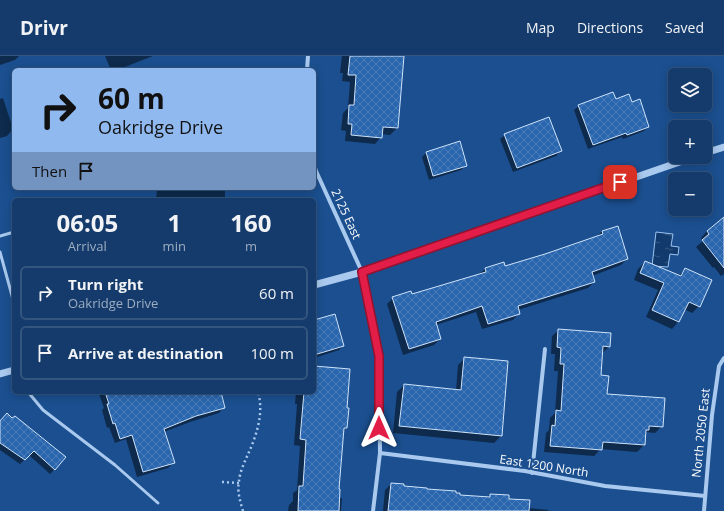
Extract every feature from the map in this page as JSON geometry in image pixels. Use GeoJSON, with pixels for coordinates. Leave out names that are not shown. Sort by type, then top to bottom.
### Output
{"type":"FeatureCollection","features":[{"type":"Feature","properties":{"kind":"street"},"geometry":{"type":"LineString","coordinates":[[307,68],[308,56]]}},
{"type":"Feature","properties":{"kind":"street"},"geometry":{"type":"LineString","coordinates":[[712,150],[724,146]]}},
{"type":"Feature","properties":{"kind":"street"},"geometry":{"type":"LineString","coordinates":[[316,284],[362,272],[674,164]]}},
{"type":"Feature","properties":{"kind":"street","name":"2125 East"},"geometry":{"type":"LineString","coordinates":[[316,171],[362,272],[379,356],[380,453],[373,511]]}},
{"type":"Feature","properties":{"kind":"street"},"geometry":{"type":"LineString","coordinates":[[532,473],[545,349]]}},
{"type":"Feature","properties":{"kind":"street","name":"North 2050 East"},"geometry":{"type":"LineString","coordinates":[[704,511],[712,415],[719,366],[724,358]]}},
{"type":"Feature","properties":{"kind":"street"},"geometry":{"type":"LineString","coordinates":[[0,374],[12,372]]}},
{"type":"Feature","properties":{"kind":"street","name":"East 1200 North"},"geometry":{"type":"LineString","coordinates":[[380,453],[532,473],[605,486],[705,496]]}},
{"type":"Feature","properties":{"kind":"lane"},"geometry":{"type":"LineString","coordinates":[[0,236],[12,233]]}},
{"type":"Feature","properties":{"kind":"lane"},"geometry":{"type":"LineString","coordinates":[[0,252],[12,296]]}},
{"type":"Feature","properties":{"kind":"lane"},"geometry":{"type":"LineString","coordinates":[[30,394],[43,410],[115,465],[158,503]]}},
{"type":"Feature","properties":{"kind":"path"},"geometry":{"type":"LineString","coordinates":[[243,511],[239,499],[239,483],[242,468],[254,442],[258,424],[260,411],[259,394]]}},
{"type":"Feature","properties":{"kind":"path"},"geometry":{"type":"LineString","coordinates":[[222,482],[239,483]]}},
{"type":"Feature","properties":{"kind":"water"},"geometry":{"type":"Polygon","coordinates":[[[656,232],[673,234],[671,246],[679,247],[678,255],[670,254],[668,267],[652,266],[656,232]]]}},
{"type":"Feature","properties":{"kind":"building"},"geometry":{"type":"Polygon","coordinates":[[[350,56],[404,56],[398,128],[383,127],[382,138],[351,135],[352,124],[348,124],[349,105],[354,105],[356,75],[348,75],[350,56]]]}},
{"type":"Feature","properties":{"kind":"building"},"geometry":{"type":"Polygon","coordinates":[[[613,92],[616,99],[629,94],[632,102],[640,99],[649,127],[627,135],[626,133],[593,145],[578,105],[613,92]]]}},
{"type":"Feature","properties":{"kind":"building"},"geometry":{"type":"Polygon","coordinates":[[[549,117],[562,151],[517,168],[504,134],[549,117]]]}},
{"type":"Feature","properties":{"kind":"building"},"geometry":{"type":"Polygon","coordinates":[[[460,141],[467,166],[433,176],[426,152],[460,141]]]}},
{"type":"Feature","properties":{"kind":"building"},"geometry":{"type":"Polygon","coordinates":[[[724,217],[724,268],[702,240],[709,234],[707,231],[724,217]]]}},
{"type":"Feature","properties":{"kind":"building"},"geometry":{"type":"Polygon","coordinates":[[[618,226],[628,259],[592,272],[595,282],[518,306],[520,314],[488,324],[482,306],[436,322],[441,339],[409,349],[392,297],[411,291],[412,294],[486,272],[485,268],[504,262],[505,266],[545,254],[603,234],[602,231],[618,226]]]}},
{"type":"Feature","properties":{"kind":"building"},"geometry":{"type":"Polygon","coordinates":[[[645,261],[681,276],[685,268],[712,280],[700,307],[689,302],[679,322],[652,310],[664,283],[640,273],[645,261]]]}},
{"type":"Feature","properties":{"kind":"building"},"geometry":{"type":"Polygon","coordinates":[[[335,314],[344,346],[316,354],[316,319],[335,314]]]}},
{"type":"Feature","properties":{"kind":"building"},"geometry":{"type":"Polygon","coordinates":[[[558,329],[611,333],[610,347],[603,346],[601,375],[609,376],[607,394],[665,398],[663,427],[649,426],[649,430],[646,430],[645,445],[603,442],[602,450],[550,446],[552,425],[555,426],[556,410],[561,411],[564,364],[560,364],[561,348],[557,347],[558,329]]]}},
{"type":"Feature","properties":{"kind":"building"},"geometry":{"type":"Polygon","coordinates":[[[464,357],[508,361],[502,436],[399,426],[404,384],[461,390],[464,357]]]}},
{"type":"Feature","properties":{"kind":"building"},"geometry":{"type":"Polygon","coordinates":[[[316,366],[350,369],[347,408],[349,408],[347,428],[344,428],[339,489],[339,511],[298,511],[299,486],[303,486],[306,440],[300,439],[304,394],[316,394],[316,366]]]}},
{"type":"Feature","properties":{"kind":"building"},"geometry":{"type":"Polygon","coordinates":[[[106,394],[222,394],[225,408],[196,416],[164,429],[175,463],[143,472],[132,435],[120,439],[115,423],[113,424],[107,404],[109,404],[106,394]]]}},
{"type":"Feature","properties":{"kind":"building"},"geometry":{"type":"Polygon","coordinates":[[[7,413],[12,418],[15,416],[66,457],[55,470],[34,451],[25,460],[0,443],[0,421],[7,413]]]}},
{"type":"Feature","properties":{"kind":"building"},"geometry":{"type":"Polygon","coordinates":[[[391,483],[427,489],[456,491],[456,493],[460,493],[460,495],[490,497],[490,494],[509,495],[509,499],[530,500],[529,511],[388,511],[391,483]]]}},
{"type":"Feature","properties":{"kind":"route"},"geometry":{"type":"LineString","coordinates":[[379,428],[379,356],[362,272],[620,182]]}}]}
